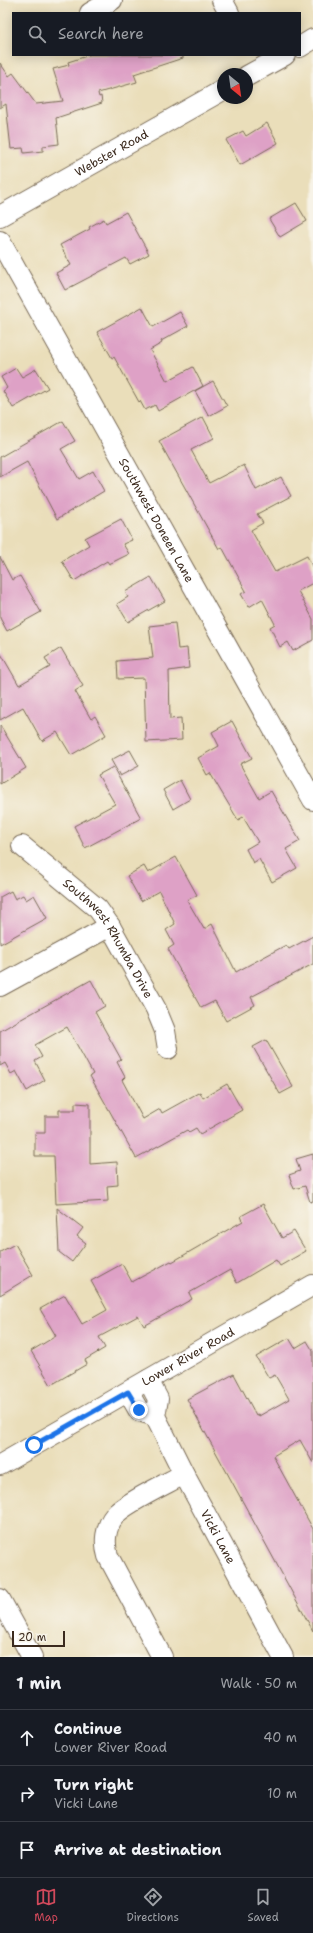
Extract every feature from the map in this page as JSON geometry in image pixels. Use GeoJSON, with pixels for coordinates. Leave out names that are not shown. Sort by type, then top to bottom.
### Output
{"type":"FeatureCollection","features":[{"type":"Feature","properties":{"kind":"street"},"geometry":{"type":"LineString","coordinates":[[92,12],[112,0]]}},
{"type":"Feature","properties":{"kind":"street"},"geometry":{"type":"LineString","coordinates":[[222,0],[228,12]]}},
{"type":"Feature","properties":{"kind":"street"},"geometry":{"type":"LineString","coordinates":[[301,46],[313,39]]}},
{"type":"Feature","properties":{"kind":"street"},"geometry":{"type":"LineString","coordinates":[[253,67],[282,56]]}},
{"type":"Feature","properties":{"kind":"street","name":"Webster Road"},"geometry":{"type":"LineString","coordinates":[[0,216],[217,93]]}},
{"type":"Feature","properties":{"kind":"street","name":"Southwest Doneen Lane"},"geometry":{"type":"LineString","coordinates":[[0,241],[313,800]]}},
{"type":"Feature","properties":{"kind":"street","name":"Southwest Rhumba Drive"},"geometry":{"type":"LineString","coordinates":[[22,846],[98,908],[110,926],[156,1009],[165,1031],[168,1049]]}},
{"type":"Feature","properties":{"kind":"street"},"geometry":{"type":"LineString","coordinates":[[0,986],[110,926]]}},
{"type":"Feature","properties":{"kind":"street","name":"Lower River Road"},"geometry":{"type":"LineString","coordinates":[[0,1465],[313,1285]]}},
{"type":"Feature","properties":{"kind":"street"},"geometry":{"type":"LineString","coordinates":[[128,1392],[139,1410],[155,1416],[158,1399],[148,1380]]}},
{"type":"Feature","properties":{"kind":"street","name":"Vicki Lane"},"geometry":{"type":"LineString","coordinates":[[155,1416],[184,1474],[283,1657]]}},
{"type":"Feature","properties":{"kind":"street"},"geometry":{"type":"LineString","coordinates":[[0,1479],[6,1469],[34,1445]]}},
{"type":"Feature","properties":{"kind":"street"},"geometry":{"type":"LineString","coordinates":[[162,1657],[108,1556],[105,1538],[109,1525],[115,1515],[134,1502],[184,1474]]}},
{"type":"Feature","properties":{"kind":"street"},"geometry":{"type":"LineString","coordinates":[[0,1599],[32,1657]]}},
{"type":"Feature","properties":{"kind":"building"},"geometry":{"type":"Polygon","coordinates":[[[87,56],[183,56],[183,58],[134,74],[137,82],[98,93],[99,97],[101,96],[102,103],[56,118],[59,144],[43,146],[43,151],[24,153],[23,148],[11,149],[6,104],[0,108],[0,63],[9,76],[13,73],[36,104],[63,101],[53,69],[69,65],[68,62],[87,56]]]}},
{"type":"Feature","properties":{"kind":"building"},"geometry":{"type":"Polygon","coordinates":[[[267,123],[278,143],[240,165],[226,140],[243,131],[246,136],[267,123]]]}},
{"type":"Feature","properties":{"kind":"building"},"geometry":{"type":"Polygon","coordinates":[[[296,203],[307,221],[280,237],[269,219],[296,203]]]}},
{"type":"Feature","properties":{"kind":"building"},"geometry":{"type":"Polygon","coordinates":[[[126,212],[149,254],[130,264],[126,258],[65,290],[56,273],[71,265],[60,245],[90,229],[89,227],[104,219],[106,223],[126,212]]]}},
{"type":"Feature","properties":{"kind":"building"},"geometry":{"type":"Polygon","coordinates":[[[142,307],[153,327],[180,312],[188,326],[161,341],[162,343],[150,350],[167,381],[193,367],[203,386],[158,411],[155,405],[145,410],[114,357],[112,358],[97,332],[142,307]]]}},
{"type":"Feature","properties":{"kind":"building"},"geometry":{"type":"Polygon","coordinates":[[[16,368],[22,377],[36,369],[48,388],[13,408],[3,391],[7,388],[1,377],[16,368]]]}},
{"type":"Feature","properties":{"kind":"building"},"geometry":{"type":"Polygon","coordinates":[[[213,381],[227,406],[209,416],[195,391],[213,381]]]}},
{"type":"Feature","properties":{"kind":"building"},"geometry":{"type":"Polygon","coordinates":[[[203,417],[214,438],[191,450],[209,483],[244,465],[256,490],[281,477],[291,496],[257,514],[263,523],[251,530],[275,572],[307,556],[313,568],[313,583],[298,591],[313,619],[313,640],[293,651],[288,642],[280,647],[270,627],[275,624],[262,599],[249,607],[241,594],[246,591],[222,547],[219,549],[159,441],[203,417]]]}},
{"type":"Feature","properties":{"kind":"building"},"geometry":{"type":"Polygon","coordinates":[[[63,421],[75,441],[61,449],[79,479],[93,471],[104,491],[57,519],[27,462],[0,477],[0,457],[63,421]]]}},
{"type":"Feature","properties":{"kind":"building"},"geometry":{"type":"Polygon","coordinates":[[[121,519],[132,540],[123,544],[129,554],[109,564],[107,561],[74,581],[62,561],[89,545],[85,538],[121,519]]]}},
{"type":"Feature","properties":{"kind":"building"},"geometry":{"type":"Polygon","coordinates":[[[0,557],[12,580],[20,576],[41,612],[7,631],[0,618],[0,557]]]}},
{"type":"Feature","properties":{"kind":"building"},"geometry":{"type":"Polygon","coordinates":[[[151,577],[165,601],[128,622],[117,604],[128,597],[125,592],[151,577]]]}},
{"type":"Feature","properties":{"kind":"building"},"geometry":{"type":"Polygon","coordinates":[[[175,623],[178,649],[187,648],[189,668],[169,671],[170,719],[181,718],[182,740],[146,742],[144,678],[118,679],[117,661],[153,658],[149,626],[175,623]]]}},
{"type":"Feature","properties":{"kind":"building"},"geometry":{"type":"Polygon","coordinates":[[[61,648],[83,686],[75,691],[91,719],[95,716],[106,735],[71,755],[57,732],[42,741],[23,707],[0,720],[0,652],[19,685],[50,667],[45,658],[61,648]]]}},
{"type":"Feature","properties":{"kind":"building"},"geometry":{"type":"Polygon","coordinates":[[[232,721],[252,758],[240,764],[259,798],[271,791],[300,841],[286,849],[297,868],[272,882],[259,859],[253,863],[246,849],[258,842],[243,817],[238,820],[210,773],[207,775],[198,758],[219,746],[212,732],[232,721]]]}},
{"type":"Feature","properties":{"kind":"building"},"geometry":{"type":"Polygon","coordinates":[[[0,725],[26,768],[0,784],[0,725]]]}},
{"type":"Feature","properties":{"kind":"building"},"geometry":{"type":"Polygon","coordinates":[[[130,750],[139,766],[120,776],[111,760],[130,750]]]}},
{"type":"Feature","properties":{"kind":"building"},"geometry":{"type":"Polygon","coordinates":[[[113,767],[141,818],[85,848],[74,826],[115,804],[98,775],[113,767]]]}},
{"type":"Feature","properties":{"kind":"building"},"geometry":{"type":"Polygon","coordinates":[[[180,780],[190,799],[173,809],[163,790],[180,780]]]}},
{"type":"Feature","properties":{"kind":"building"},"geometry":{"type":"Polygon","coordinates":[[[176,857],[197,895],[187,900],[204,929],[212,924],[236,972],[286,945],[289,949],[313,936],[313,964],[251,997],[255,1005],[226,1021],[215,1001],[201,1008],[168,949],[174,945],[166,930],[175,924],[159,891],[141,901],[127,876],[144,866],[148,873],[176,857]]]}},
{"type":"Feature","properties":{"kind":"building"},"geometry":{"type":"Polygon","coordinates":[[[11,891],[15,899],[23,895],[26,900],[34,895],[47,918],[0,944],[0,897],[11,891]]]}},
{"type":"Feature","properties":{"kind":"building"},"geometry":{"type":"Polygon","coordinates":[[[91,980],[105,1006],[95,1012],[121,1059],[117,1062],[125,1077],[122,1080],[143,1119],[160,1109],[162,1113],[200,1092],[203,1098],[227,1084],[242,1110],[200,1134],[196,1128],[189,1132],[187,1130],[136,1158],[90,1076],[93,1074],[67,1027],[35,1045],[42,1057],[35,1061],[45,1080],[27,1091],[16,1071],[11,1074],[5,1063],[0,1066],[0,1031],[91,980]]]}},
{"type":"Feature","properties":{"kind":"building"},"geometry":{"type":"Polygon","coordinates":[[[266,1040],[293,1087],[280,1094],[253,1047],[266,1040]]]}},
{"type":"Feature","properties":{"kind":"building"},"geometry":{"type":"Polygon","coordinates":[[[75,1103],[90,1104],[90,1164],[117,1162],[118,1185],[107,1186],[108,1201],[56,1204],[54,1156],[35,1156],[35,1133],[45,1133],[45,1116],[59,1116],[59,1110],[75,1110],[75,1103]]]}},
{"type":"Feature","properties":{"kind":"building"},"geometry":{"type":"Polygon","coordinates":[[[313,1154],[313,1201],[310,1202],[305,1186],[294,1189],[289,1175],[300,1171],[296,1159],[313,1154]]]}},
{"type":"Feature","properties":{"kind":"building"},"geometry":{"type":"Polygon","coordinates":[[[263,1204],[282,1238],[294,1231],[306,1251],[280,1266],[276,1260],[237,1283],[230,1270],[189,1293],[192,1299],[144,1326],[138,1316],[99,1337],[105,1348],[85,1360],[87,1364],[51,1385],[31,1351],[56,1336],[40,1309],[65,1295],[82,1324],[107,1310],[91,1281],[122,1264],[132,1282],[171,1261],[172,1262],[243,1221],[241,1216],[263,1204]]]}},
{"type":"Feature","properties":{"kind":"building"},"geometry":{"type":"Polygon","coordinates":[[[57,1208],[83,1228],[77,1236],[86,1243],[72,1262],[59,1252],[57,1208]]]}},
{"type":"Feature","properties":{"kind":"building"},"geometry":{"type":"Polygon","coordinates":[[[15,1244],[33,1275],[0,1295],[0,1252],[15,1244]]]}},
{"type":"Feature","properties":{"kind":"building"},"geometry":{"type":"Polygon","coordinates":[[[289,1338],[295,1348],[307,1341],[313,1351],[313,1463],[300,1440],[273,1456],[313,1529],[313,1631],[187,1399],[234,1374],[256,1415],[258,1414],[259,1416],[289,1399],[275,1375],[269,1378],[256,1357],[289,1338]]]}},
{"type":"Feature","properties":{"kind":"route"},"geometry":{"type":"LineString","coordinates":[[34,1445],[128,1392],[139,1410]]}}]}
